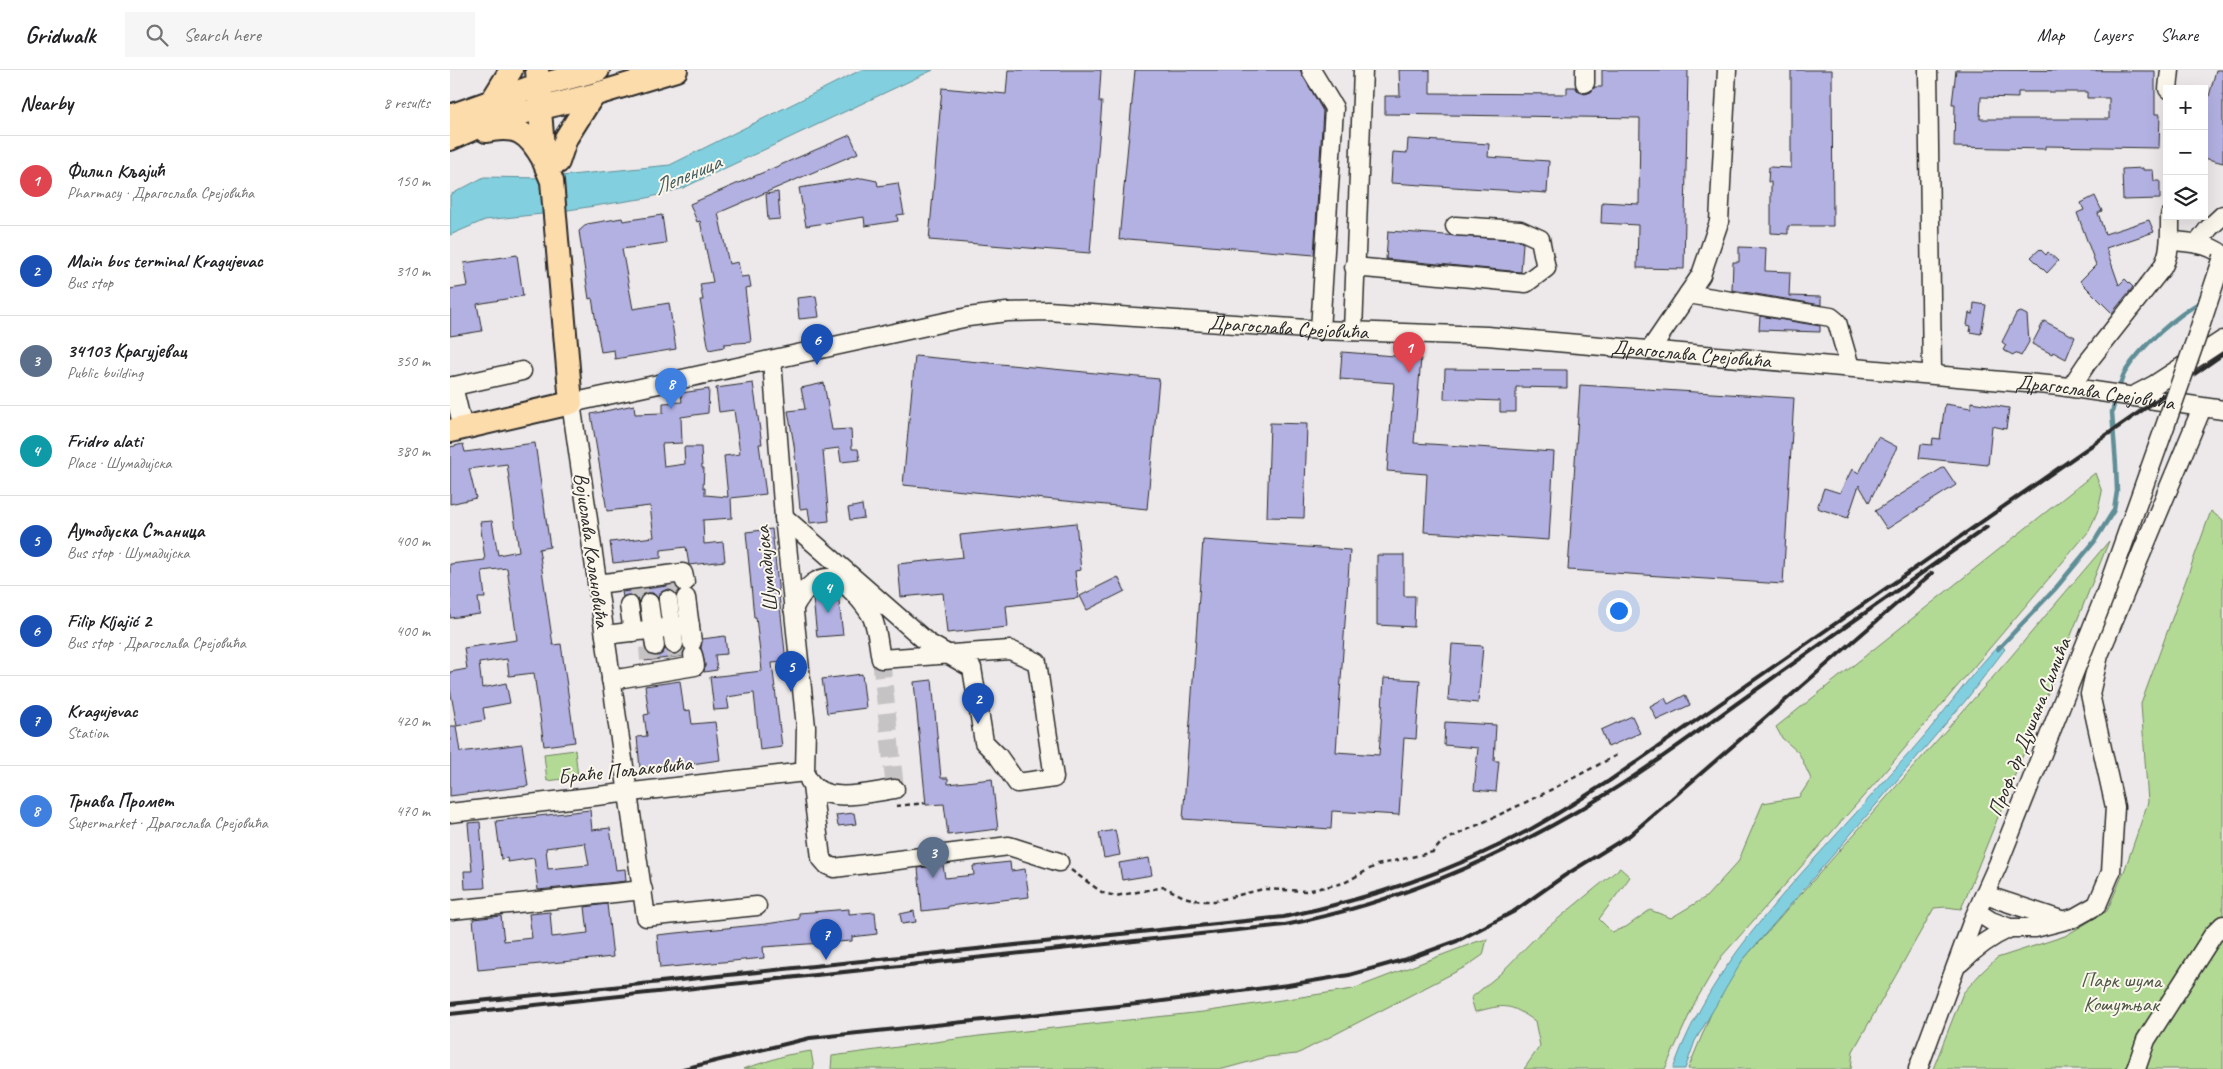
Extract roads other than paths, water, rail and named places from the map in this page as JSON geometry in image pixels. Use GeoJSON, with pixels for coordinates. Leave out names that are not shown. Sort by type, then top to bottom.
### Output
{"type":"FeatureCollection","features":[{"type":"Feature","properties":{"kind":"main road"},"geometry":{"type":"LineString","coordinates":[[493,99],[511,70]]}},
{"type":"Feature","properties":{"kind":"main road"},"geometry":{"type":"LineString","coordinates":[[453,130],[493,99],[545,77],[598,70]]}},
{"type":"Feature","properties":{"kind":"main road"},"geometry":{"type":"LineString","coordinates":[[453,130],[593,95],[676,70]]}},
{"type":"Feature","properties":{"kind":"main road","name":"Војислава Калановића"},"geometry":{"type":"LineString","coordinates":[[545,77],[556,236],[571,403]]}},
{"type":"Feature","properties":{"kind":"main road"},"geometry":{"type":"LineString","coordinates":[[453,130],[514,129],[527,135],[551,168],[566,138],[593,95]]}},
{"type":"Feature","properties":{"kind":"main road","name":"Драгослава Срејовића"},"geometry":{"type":"LineString","coordinates":[[457,429],[571,403]]}},
{"type":"Feature","properties":{"kind":"street"},"geometry":{"type":"LineString","coordinates":[[1311,70],[1334,108],[1320,330]]}},
{"type":"Feature","properties":{"kind":"street"},"geometry":{"type":"LineString","coordinates":[[1353,331],[1363,70]]}},
{"type":"Feature","properties":{"kind":"street"},"geometry":{"type":"LineString","coordinates":[[1650,350],[1701,275],[1719,222],[1727,70]]}},
{"type":"Feature","properties":{"kind":"street"},"geometry":{"type":"LineString","coordinates":[[1928,70],[1932,374]]}},
{"type":"Feature","properties":{"kind":"street"},"geometry":{"type":"LineString","coordinates":[[2168,85],[2170,70]]}},
{"type":"Feature","properties":{"kind":"street"},"geometry":{"type":"LineString","coordinates":[[2197,244],[2209,228],[2223,215]]}},
{"type":"Feature","properties":{"kind":"street"},"geometry":{"type":"LineString","coordinates":[[2071,387],[2166,262],[2170,240],[2170,220]]}},
{"type":"Feature","properties":{"kind":"street"},"geometry":{"type":"LineString","coordinates":[[1354,267],[1526,283],[1546,268],[1540,239],[1520,230],[1455,226]]}},
{"type":"Feature","properties":{"kind":"street"},"geometry":{"type":"LineString","coordinates":[[2170,240],[2213,248],[2223,256]]}},
{"type":"Feature","properties":{"kind":"street","name":"Проф. др Душана Симића"},"geometry":{"type":"LineString","coordinates":[[1918,1069],[1977,912],[2000,862],[2105,594],[2175,399],[2223,256]]}},
{"type":"Feature","properties":{"kind":"street"},"geometry":{"type":"LineString","coordinates":[[1688,294],[1831,317],[1837,322],[1850,367]]}},
{"type":"Feature","properties":{"kind":"street","name":"Драгослава Срејовића"},"geometry":{"type":"LineString","coordinates":[[571,403],[968,316],[1007,312],[1073,312],[1320,330],[1487,336],[2071,387],[2223,410]]}},
{"type":"Feature","properties":{"kind":"street"},"geometry":{"type":"LineString","coordinates":[[2128,395],[2154,385],[2223,340]]}},
{"type":"Feature","properties":{"kind":"street","name":"Шумадијска"},"geometry":{"type":"LineString","coordinates":[[772,360],[784,517],[806,727],[808,779],[821,858],[827,865],[834,868],[1009,846],[1059,862]]}},
{"type":"Feature","properties":{"kind":"street"},"geometry":{"type":"LineString","coordinates":[[457,429],[452,386],[522,371]]}},
{"type":"Feature","properties":{"kind":"street","name":"Војислава Калановића"},"geometry":{"type":"LineString","coordinates":[[571,403],[646,917],[757,906]]}},
{"type":"Feature","properties":{"kind":"street"},"geometry":{"type":"LineString","coordinates":[[1977,912],[1991,922],[2010,928],[2035,928],[2074,918],[2097,905],[2111,872],[2115,807],[2090,694],[2099,655],[2202,408]]}},
{"type":"Feature","properties":{"kind":"street"},"geometry":{"type":"LineString","coordinates":[[784,517],[928,643],[946,654],[972,668],[984,742],[998,756],[1017,783],[1054,778],[1036,662],[1010,650],[946,654],[881,659],[872,616],[859,597],[844,583],[828,579],[812,582],[801,595],[793,609]]}},
{"type":"Feature","properties":{"kind":"street"},"geometry":{"type":"LineString","coordinates":[[597,584],[638,590],[675,587],[683,647]]}},
{"type":"Feature","properties":{"kind":"street"},"geometry":{"type":"LineString","coordinates":[[638,590],[650,650]]}},
{"type":"Feature","properties":{"kind":"street"},"geometry":{"type":"LineString","coordinates":[[605,635],[650,650],[683,647]]}},
{"type":"Feature","properties":{"kind":"street"},"geometry":{"type":"LineString","coordinates":[[611,680],[650,650],[683,647]]}},
{"type":"Feature","properties":{"kind":"street"},"geometry":{"type":"LineString","coordinates":[[808,779],[823,793],[835,796],[895,789]]}},
{"type":"Feature","properties":{"kind":"street","name":"Браће Пољаковића"},"geometry":{"type":"LineString","coordinates":[[450,813],[627,792],[808,779]]}},
{"type":"Feature","properties":{"kind":"street"},"geometry":{"type":"LineString","coordinates":[[451,909],[643,890]]}},
{"type":"Feature","properties":{"kind":"street"},"geometry":{"type":"LineString","coordinates":[[1985,895],[2061,920]]}},
{"type":"Feature","properties":{"kind":"street"},"geometry":{"type":"LineString","coordinates":[[2136,1069],[2146,1040],[2213,935],[2223,926]]}},
{"type":"Feature","properties":{"kind":"street"},"geometry":{"type":"LineString","coordinates":[[1956,967],[1976,947],[2010,928]]}},
{"type":"Feature","properties":{"kind":"water","name":"Лепеница"},"geometry":{"type":"Polygon","coordinates":[[[861,70],[933,70],[683,188],[647,198],[542,214],[485,220],[450,235],[450,195],[484,177],[541,178],[670,165],[861,70]]]}},
{"type":"Feature","properties":{"kind":"water"},"geometry":{"type":"Polygon","coordinates":[[[2000,644],[2005,649],[1966,700],[1742,961],[1695,1041],[1685,1069],[1673,1069],[1691,1027],[1712,988],[1738,951],[1794,881],[1918,743],[1975,671],[2000,644]]]}},
{"type":"Feature","properties":{"kind":"waterway"},"geometry":{"type":"LineString","coordinates":[[2118,391],[2125,372],[2140,352],[2171,323],[2204,300]]}},
{"type":"Feature","properties":{"kind":"waterway"},"geometry":{"type":"LineString","coordinates":[[1998,649],[2055,589],[2094,542],[2114,510],[2117,491],[2112,412],[2116,398]]}},
{"type":"Feature","properties":{"kind":"tunnel"},"geometry":{"type":"LineString","coordinates":[[677,583],[678,599]]}},
{"type":"Feature","properties":{"kind":"tunnel"},"geometry":{"type":"LineString","coordinates":[[639,588],[641,604]]}},
{"type":"Feature","properties":{"kind":"tunnel"},"geometry":{"type":"LineString","coordinates":[[674,644],[676,657]]}},
{"type":"Feature","properties":{"kind":"tunnel"},"geometry":{"type":"LineString","coordinates":[[648,647],[649,660]]}},
{"type":"Feature","properties":{"kind":"tunnel"},"geometry":{"type":"LineString","coordinates":[[881,659],[895,789]]}},
{"type":"Feature","properties":{"kind":"railway"},"geometry":{"type":"LineString","coordinates":[[450,1004],[1284,917],[1317,910],[1411,882],[1471,858],[1531,829],[1609,781],[2223,354]]}},
{"type":"Feature","properties":{"kind":"railway"},"geometry":{"type":"LineString","coordinates":[[450,1014],[1285,925],[1365,905],[1442,878],[1516,845],[1610,792],[1987,527]]}},
{"type":"Feature","properties":{"kind":"railway"},"geometry":{"type":"LineString","coordinates":[[683,1069],[810,1038],[1147,1003],[1288,985],[1349,975],[1410,958],[1457,941],[1513,912],[1564,876],[1630,835],[1932,573]]}},
{"type":"Feature","properties":{"kind":"place","name":"Filip Kljajić 2"},"geometry":{"type":"Point","coordinates":[817,365]}},
{"type":"Feature","properties":{"kind":"place","name":"Филип Кљајић"},"geometry":{"type":"Point","coordinates":[1409,373]}},
{"type":"Feature","properties":{"kind":"place","name":"Трнава Промет"},"geometry":{"type":"Point","coordinates":[671,409]}},
{"type":"Feature","properties":{"kind":"place","name":"Fridro alati"},"geometry":{"type":"Point","coordinates":[828,613]}},
{"type":"Feature","properties":{"kind":"place","name":"Аутобуска Станица"},"geometry":{"type":"Point","coordinates":[791,692]}},
{"type":"Feature","properties":{"kind":"place","name":"Main bus terminal Kragujevac"},"geometry":{"type":"Point","coordinates":[978,724]}},
{"type":"Feature","properties":{"kind":"place","name":"34103 Крагујевац"},"geometry":{"type":"Point","coordinates":[933,878]}},
{"type":"Feature","properties":{"kind":"place","name":"Kragujevac"},"geometry":{"type":"Point","coordinates":[826,960]}},
{"type":"Feature","properties":{"kind":"park label","name":"Парк шума Кошутњак"},"geometry":{"type":"Point","coordinates":[2121,992]}}]}
